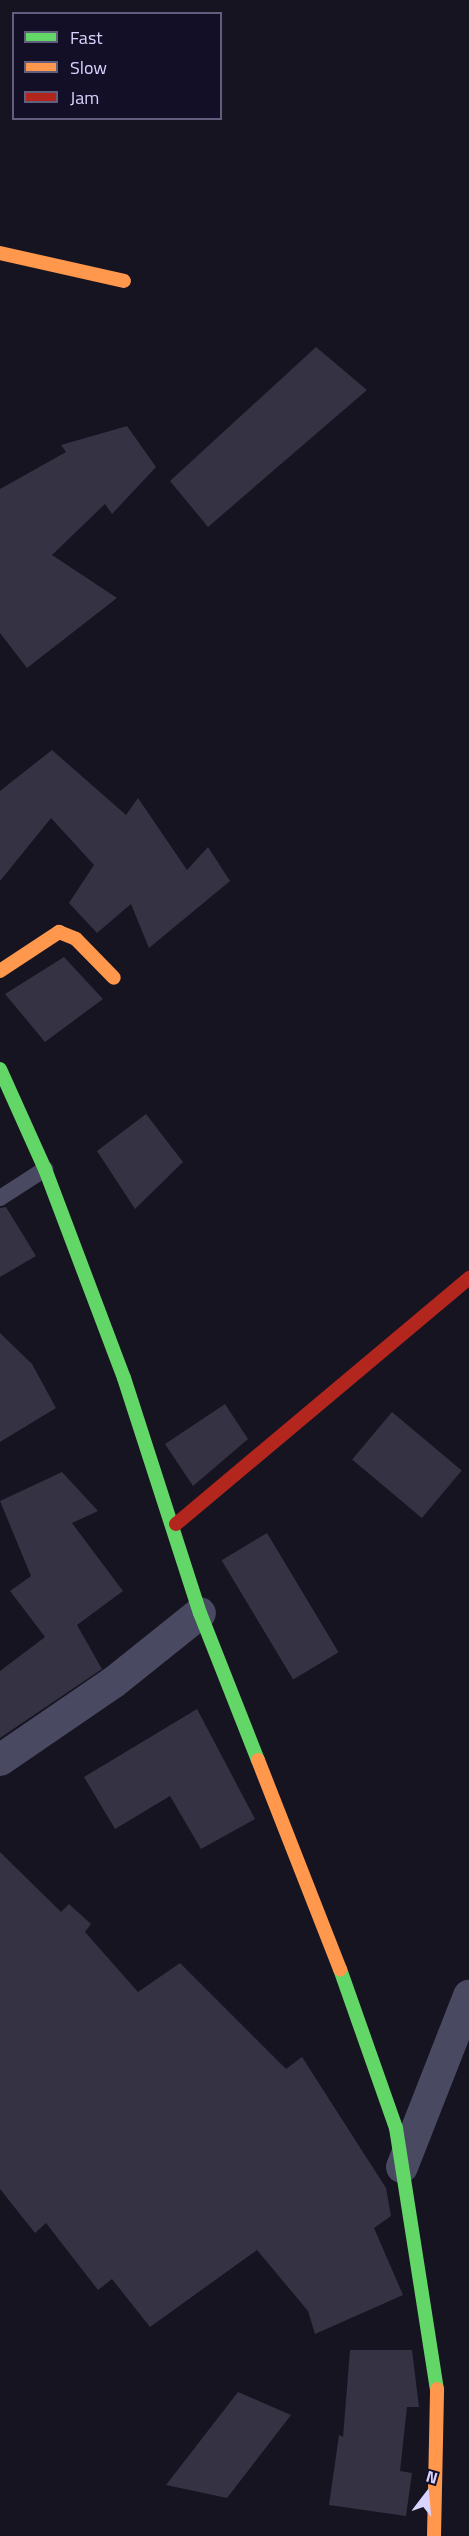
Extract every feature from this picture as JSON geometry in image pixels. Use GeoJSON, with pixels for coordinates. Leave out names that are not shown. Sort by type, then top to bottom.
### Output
{"type":"FeatureCollection","features":[{"type":"Feature","properties":{"kind":"street"},"geometry":{"type":"LineString","coordinates":[[0,254],[124,281]]}},
{"type":"Feature","properties":{"kind":"street"},"geometry":{"type":"LineString","coordinates":[[0,971],[59,932],[76,939],[114,978]]}},
{"type":"Feature","properties":{"kind":"street"},"geometry":{"type":"LineString","coordinates":[[0,1069],[45,1169],[176,1524],[200,1613],[375,2060],[396,2128],[438,2396],[434,2536]]}},
{"type":"Feature","properties":{"kind":"street"},"geometry":{"type":"LineString","coordinates":[[176,1524],[469,1278]]}},
{"type":"Feature","properties":{"kind":"street"},"geometry":{"type":"LineString","coordinates":[[0,1760],[114,1682],[200,1613]]}},
{"type":"Feature","properties":{"kind":"street"},"geometry":{"type":"LineString","coordinates":[[402,2168],[469,1996]]}},
{"type":"Feature","properties":{"kind":"lane"},"geometry":{"type":"LineString","coordinates":[[0,1198],[45,1169]]}},
{"type":"Feature","properties":{"kind":"building"},"geometry":{"type":"Polygon","coordinates":[[[316,347],[367,390],[208,527],[170,481],[316,347]]]}},
{"type":"Feature","properties":{"kind":"building"},"geometry":{"type":"Polygon","coordinates":[[[127,426],[156,467],[112,514],[105,504],[52,555],[117,598],[27,668],[0,633],[0,489],[66,452],[61,445],[127,426]]]}},
{"type":"Feature","properties":{"kind":"building"},"geometry":{"type":"Polygon","coordinates":[[[52,750],[126,815],[138,798],[187,870],[208,847],[230,881],[149,948],[131,904],[97,933],[69,903],[94,865],[51,818],[0,881],[0,791],[52,750]]]}},
{"type":"Feature","properties":{"kind":"building"},"geometry":{"type":"Polygon","coordinates":[[[64,957],[103,999],[45,1042],[5,994],[64,957]]]}},
{"type":"Feature","properties":{"kind":"building"},"geometry":{"type":"Polygon","coordinates":[[[146,1114],[183,1162],[135,1209],[97,1151],[146,1114]]]}},
{"type":"Feature","properties":{"kind":"building"},"geometry":{"type":"Polygon","coordinates":[[[6,1207],[36,1256],[0,1277],[0,1208],[6,1207]]]}},
{"type":"Feature","properties":{"kind":"building"},"geometry":{"type":"Polygon","coordinates":[[[0,1333],[32,1364],[56,1408],[0,1442],[0,1333]]]}},
{"type":"Feature","properties":{"kind":"building"},"geometry":{"type":"Polygon","coordinates":[[[225,1404],[248,1439],[193,1486],[165,1444],[225,1404]]]}},
{"type":"Feature","properties":{"kind":"building"},"geometry":{"type":"Polygon","coordinates":[[[392,1412],[462,1470],[422,1518],[352,1459],[392,1412]]]}},
{"type":"Feature","properties":{"kind":"building"},"geometry":{"type":"Polygon","coordinates":[[[62,1472],[98,1511],[72,1523],[123,1591],[77,1625],[102,1669],[0,1738],[0,1671],[45,1637],[10,1591],[31,1576],[0,1501],[62,1472]]]}},
{"type":"Feature","properties":{"kind":"building"},"geometry":{"type":"Polygon","coordinates":[[[267,1533],[339,1652],[293,1679],[222,1560],[267,1533]]]}},
{"type":"Feature","properties":{"kind":"building"},"geometry":{"type":"Polygon","coordinates":[[[197,1709],[255,1819],[201,1849],[170,1796],[115,1829],[84,1777],[197,1709]]]}},
{"type":"Feature","properties":{"kind":"building"},"geometry":{"type":"Polygon","coordinates":[[[0,1852],[61,1912],[69,1904],[91,1924],[85,1932],[138,1992],[180,1963],[286,2069],[302,2057],[386,2188],[391,2216],[374,2228],[403,2295],[315,2334],[308,2311],[257,2250],[150,2327],[112,2279],[98,2290],[46,2223],[35,2233],[0,2189],[0,1852]]]}},
{"type":"Feature","properties":{"kind":"building"},"geometry":{"type":"Polygon","coordinates":[[[350,2350],[412,2350],[419,2407],[407,2407],[400,2471],[412,2473],[406,2516],[329,2505],[339,2435],[343,2437],[350,2350]]]}},
{"type":"Feature","properties":{"kind":"building"},"geometry":{"type":"Polygon","coordinates":[[[238,2392],[291,2415],[227,2498],[166,2485],[238,2392]]]}},
{"type":"Feature","properties":{"kind":"traffic: fast"},"geometry":{"type":"LineString","coordinates":[[0,1069],[45,1169],[124,1378],[200,1613],[258,1760]]}},
{"type":"Feature","properties":{"kind":"traffic: fast"},"geometry":{"type":"LineString","coordinates":[[340,1969],[396,2128],[437,2389]]}},
{"type":"Feature","properties":{"kind":"traffic: slow"},"geometry":{"type":"LineString","coordinates":[[0,253],[124,281]]}},
{"type":"Feature","properties":{"kind":"traffic: slow"},"geometry":{"type":"LineString","coordinates":[[0,971],[59,932],[76,939],[114,978]]}},
{"type":"Feature","properties":{"kind":"traffic: slow"},"geometry":{"type":"LineString","coordinates":[[258,1760],[340,1969]]}},
{"type":"Feature","properties":{"kind":"traffic: slow"},"geometry":{"type":"LineString","coordinates":[[434,2536],[437,2389]]}},
{"type":"Feature","properties":{"kind":"traffic: jam"},"geometry":{"type":"LineString","coordinates":[[176,1524],[469,1278]]}}]}
